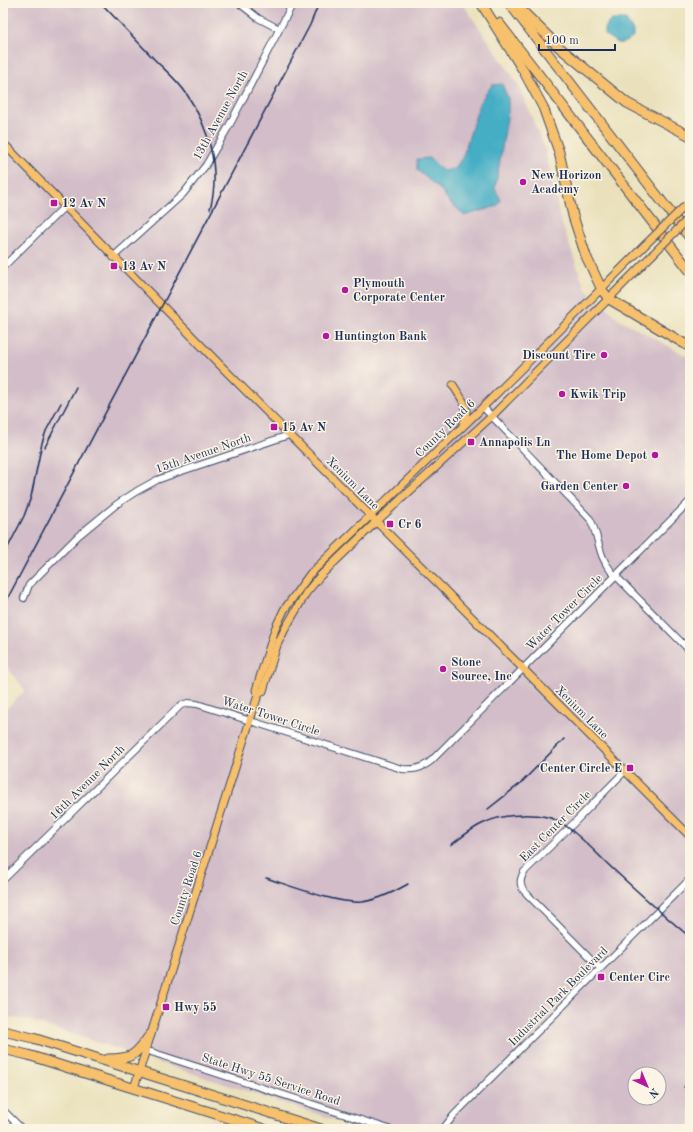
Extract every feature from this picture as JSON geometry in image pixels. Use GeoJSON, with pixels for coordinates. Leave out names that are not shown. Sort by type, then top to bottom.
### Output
{"type":"FeatureCollection","features":[{"type":"Feature","properties":{"kind":"highway"},"geometry":{"type":"LineString","coordinates":[[482,3],[690,271]]}},
{"type":"Feature","properties":{"kind":"highway"},"geometry":{"type":"LineString","coordinates":[[482,3],[523,70],[543,107],[560,152],[573,216],[586,256],[602,290],[609,299],[690,347]]}},
{"type":"Feature","properties":{"kind":"highway"},"geometry":{"type":"LineString","coordinates":[[510,3],[690,238]]}},
{"type":"Feature","properties":{"kind":"highway"},"geometry":{"type":"LineString","coordinates":[[514,3],[560,48],[627,103],[690,136]]}},
{"type":"Feature","properties":{"kind":"highway"},"geometry":{"type":"LineString","coordinates":[[3,1031],[33,1038],[321,1129]]}},
{"type":"Feature","properties":{"kind":"highway"},"geometry":{"type":"LineString","coordinates":[[99,1059],[127,1058],[138,1052],[150,1035]]}},
{"type":"Feature","properties":{"kind":"highway"},"geometry":{"type":"LineString","coordinates":[[3,1049],[28,1055],[264,1129]]}},
{"type":"Feature","properties":{"kind":"main road","name":"Xenium Lane"},"geometry":{"type":"LineString","coordinates":[[3,143],[113,257],[690,836]]}},
{"type":"Feature","properties":{"kind":"main road","name":"County Road 6"},"geometry":{"type":"LineString","coordinates":[[134,1088],[251,721],[258,695],[256,690],[265,659],[275,629],[284,610],[310,574],[483,407],[688,203]]}},
{"type":"Feature","properties":{"kind":"main road","name":"County Road 6"},"geometry":{"type":"LineString","coordinates":[[258,695],[263,691],[284,629],[306,593],[320,576],[376,522],[492,416],[690,217]]}},
{"type":"Feature","properties":{"kind":"main road"},"geometry":{"type":"LineString","coordinates":[[453,385],[467,408],[467,415],[463,426]]}},
{"type":"Feature","properties":{"kind":"street"},"geometry":{"type":"LineString","coordinates":[[239,3],[258,18],[279,29]]}},
{"type":"Feature","properties":{"kind":"street","name":"13th Avenue North"},"geometry":{"type":"LineString","coordinates":[[113,257],[183,194],[206,165],[229,126],[293,3]]}},
{"type":"Feature","properties":{"kind":"street"},"geometry":{"type":"LineString","coordinates":[[3,267],[65,206]]}},
{"type":"Feature","properties":{"kind":"street"},"geometry":{"type":"LineString","coordinates":[[483,407],[590,519],[598,536],[601,555],[605,563],[616,576],[690,650]]}},
{"type":"Feature","properties":{"kind":"street","name":"15th Avenue North"},"geometry":{"type":"LineString","coordinates":[[24,598],[29,586],[78,536],[117,504],[137,491],[157,480],[290,435]]}},
{"type":"Feature","properties":{"kind":"street","name":"Water Tower Circle"},"geometry":{"type":"LineString","coordinates":[[188,703],[197,704],[402,769],[417,769],[431,761],[690,501]]}},
{"type":"Feature","properties":{"kind":"street","name":"16th Avenue North"},"geometry":{"type":"LineString","coordinates":[[3,880],[181,705],[188,703]]}},
{"type":"Feature","properties":{"kind":"street","name":"East Center Circle"},"geometry":{"type":"LineString","coordinates":[[601,969],[524,891],[520,882],[524,872],[625,771]]}},
{"type":"Feature","properties":{"kind":"street","name":"Industrial Park Boulevard"},"geometry":{"type":"LineString","coordinates":[[443,1129],[454,1115],[690,879]]}},
{"type":"Feature","properties":{"kind":"street","name":"State Hwy 55 Service Road"},"geometry":{"type":"LineString","coordinates":[[145,1050],[389,1129]]}},
{"type":"Feature","properties":{"kind":"street"},"geometry":{"type":"LineString","coordinates":[[3,1110],[22,1129]]}},
{"type":"Feature","properties":{"kind":"shaded area"},"geometry":{"type":"Polygon","coordinates":[[[3,3],[462,3],[518,84],[545,149],[560,218],[585,289],[619,319],[690,358],[690,1129],[363,1129],[28,1020],[3,1017],[3,712],[25,690],[3,662],[3,3]]]}},
{"type":"Feature","properties":{"kind":"shaded area"},"geometry":{"type":"Polygon","coordinates":[[[212,1119],[243,1129],[203,1129],[212,1119]]]}},
{"type":"Feature","properties":{"kind":"water"},"geometry":{"type":"Polygon","coordinates":[[[611,20],[626,20],[633,31],[633,37],[625,42],[619,43],[613,41],[605,35],[605,27],[611,20]]]}},
{"type":"Feature","properties":{"kind":"water"},"geometry":{"type":"Polygon","coordinates":[[[502,84],[508,98],[508,112],[495,189],[501,200],[497,206],[464,216],[451,204],[441,190],[417,170],[417,159],[429,158],[443,171],[455,169],[463,156],[480,102],[492,85],[502,84]]]}},
{"type":"Feature","properties":{"kind":"railway"},"geometry":{"type":"LineString","coordinates":[[101,3],[172,76],[186,93],[194,106],[207,134],[211,149],[214,179],[210,209]]}},
{"type":"Feature","properties":{"kind":"railway"},"geometry":{"type":"LineString","coordinates":[[3,607],[310,25],[319,3]]}},
{"type":"Feature","properties":{"kind":"railway"},"geometry":{"type":"LineString","coordinates":[[45,447],[76,387]]}},
{"type":"Feature","properties":{"kind":"railway"},"geometry":{"type":"LineString","coordinates":[[3,557],[24,516],[31,497],[42,443],[46,431],[61,403]]}},
{"type":"Feature","properties":{"kind":"railway"},"geometry":{"type":"LineString","coordinates":[[488,809],[521,783],[564,739]]}},
{"type":"Feature","properties":{"kind":"railway"},"geometry":{"type":"LineString","coordinates":[[451,845],[480,825],[502,817],[513,815],[535,815],[555,820],[563,824],[589,845],[641,895],[690,937]]}},
{"type":"Feature","properties":{"kind":"railway"},"geometry":{"type":"LineString","coordinates":[[266,878],[314,894],[352,902],[362,902],[380,898],[408,884]]}},
{"type":"Feature","properties":{"kind":"railway"},"geometry":{"type":"LineString","coordinates":[[684,1087],[690,1082]]}},
{"type":"Feature","properties":{"kind":"place","name":"New Horizon Academy"},"geometry":{"type":"Point","coordinates":[523,182]}},
{"type":"Feature","properties":{"kind":"place","name":"12 Av N"},"geometry":{"type":"Point","coordinates":[54,203]}},
{"type":"Feature","properties":{"kind":"place","name":"13 Av N"},"geometry":{"type":"Point","coordinates":[114,266]}},
{"type":"Feature","properties":{"kind":"place","name":"Plymouth Corporate Center"},"geometry":{"type":"Point","coordinates":[345,290]}},
{"type":"Feature","properties":{"kind":"place","name":"Huntington Bank"},"geometry":{"type":"Point","coordinates":[326,336]}},
{"type":"Feature","properties":{"kind":"place","name":"Discount Tire"},"geometry":{"type":"Point","coordinates":[604,355]}},
{"type":"Feature","properties":{"kind":"place","name":"Kwik Trip"},"geometry":{"type":"Point","coordinates":[562,394]}},
{"type":"Feature","properties":{"kind":"place","name":"15 Av N"},"geometry":{"type":"Point","coordinates":[274,427]}},
{"type":"Feature","properties":{"kind":"place","name":"Annapolis Ln"},"geometry":{"type":"Point","coordinates":[471,442]}},
{"type":"Feature","properties":{"kind":"place","name":"The Home Depot"},"geometry":{"type":"Point","coordinates":[655,455]}},
{"type":"Feature","properties":{"kind":"place","name":"Garden Center"},"geometry":{"type":"Point","coordinates":[626,486]}},
{"type":"Feature","properties":{"kind":"place","name":"Cr 6"},"geometry":{"type":"Point","coordinates":[390,524]}},
{"type":"Feature","properties":{"kind":"place","name":"Stone Source, Inc"},"geometry":{"type":"Point","coordinates":[443,669]}},
{"type":"Feature","properties":{"kind":"place","name":"Center Circle E"},"geometry":{"type":"Point","coordinates":[630,768]}},
{"type":"Feature","properties":{"kind":"place","name":"Center Circ"},"geometry":{"type":"Point","coordinates":[601,977]}},
{"type":"Feature","properties":{"kind":"place","name":"Hwy 55"},"geometry":{"type":"Point","coordinates":[166,1007]}}]}
